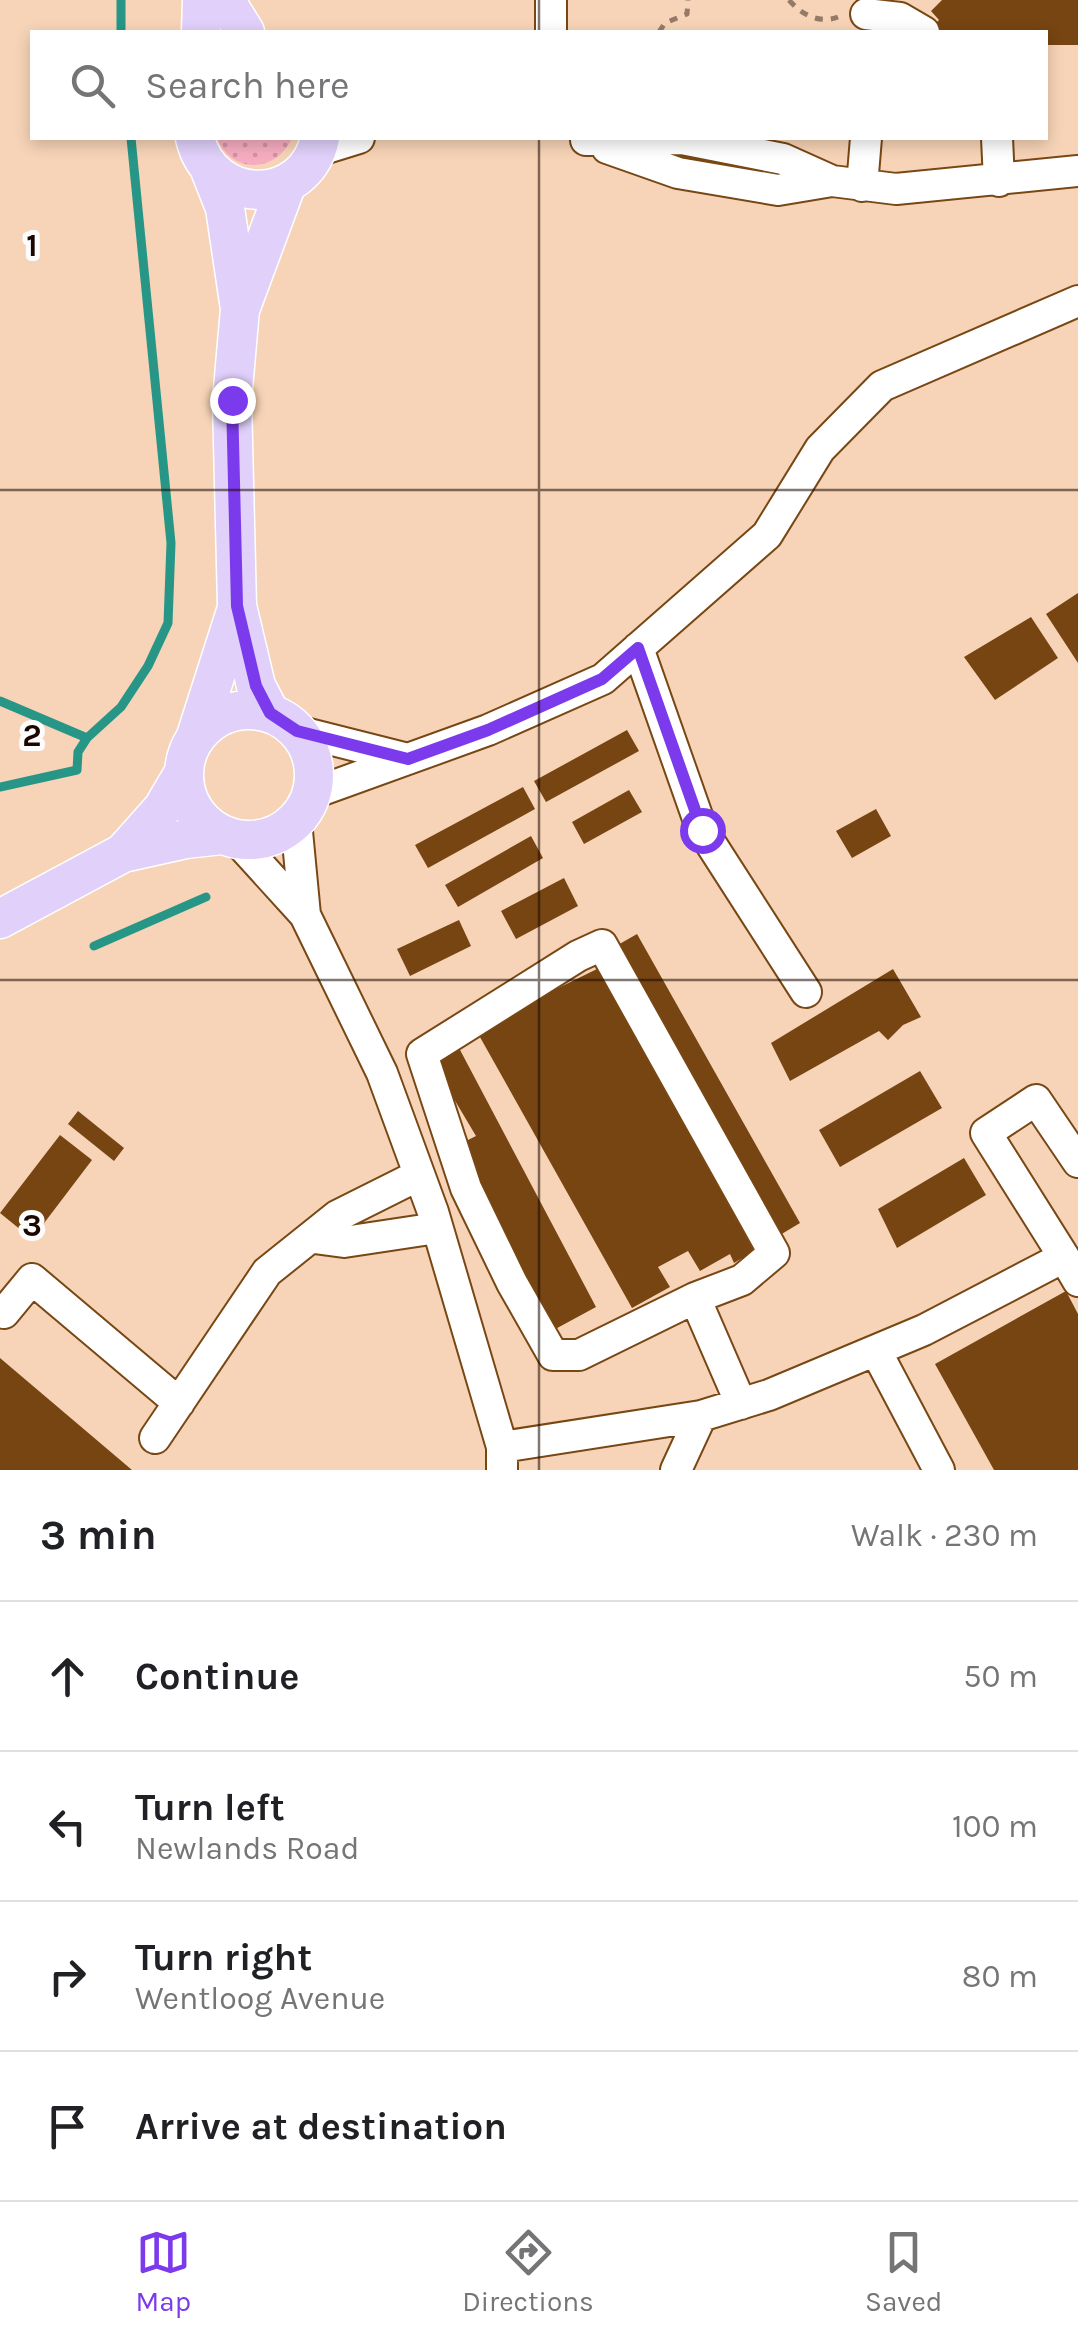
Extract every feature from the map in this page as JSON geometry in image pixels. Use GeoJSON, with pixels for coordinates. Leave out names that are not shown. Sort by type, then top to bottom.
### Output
{"type":"FeatureCollection","features":[{"type":"Feature","properties":{"kind":"main road"},"geometry":{"type":"LineString","coordinates":[[201,30],[202,0]]}},
{"type":"Feature","properties":{"kind":"main road"},"geometry":{"type":"LineString","coordinates":[[224,0],[245,30]]}},
{"type":"Feature","properties":{"kind":"main road"},"geometry":{"type":"LineString","coordinates":[[202,154],[228,184],[266,190],[287,184],[305,170],[319,144]]}},
{"type":"Feature","properties":{"kind":"main road"},"geometry":{"type":"LineString","coordinates":[[0,919],[123,853],[186,839],[270,838],[283,832],[304,807],[314,771],[308,749],[256,686],[237,606],[232,400],[240,309],[225,208],[202,154]]}},
{"type":"Feature","properties":{"kind":"main road"},"geometry":{"type":"LineString","coordinates":[[240,309],[287,184]]}},
{"type":"Feature","properties":{"kind":"main road"},"geometry":{"type":"LineString","coordinates":[[123,853],[163,808],[183,774],[237,606]]}},
{"type":"Feature","properties":{"kind":"main road"},"geometry":{"type":"LineString","coordinates":[[196,736],[213,720],[234,711],[252,710],[283,722]]}},
{"type":"Feature","properties":{"kind":"main road"},"geometry":{"type":"LineString","coordinates":[[183,774],[192,808],[203,822],[229,837]]}},
{"type":"Feature","properties":{"kind":"street"},"geometry":{"type":"LineString","coordinates":[[551,0],[551,30]]}},
{"type":"Feature","properties":{"kind":"street"},"geometry":{"type":"LineString","coordinates":[[867,16],[900,18],[921,30]]}},
{"type":"Feature","properties":{"kind":"street"},"geometry":{"type":"LineString","coordinates":[[319,144],[346,140]]}},
{"type":"Feature","properties":{"kind":"street"},"geometry":{"type":"LineString","coordinates":[[581,140],[678,173],[778,190],[847,184],[896,189],[1078,171]]}},
{"type":"Feature","properties":{"kind":"street"},"geometry":{"type":"LineString","coordinates":[[847,184],[865,140]]}},
{"type":"Feature","properties":{"kind":"street"},"geometry":{"type":"LineString","coordinates":[[997,140],[999,181]]}},
{"type":"Feature","properties":{"kind":"street"},"geometry":{"type":"LineString","coordinates":[[305,915],[304,807],[408,759],[488,730],[602,679],[767,536],[820,449],[882,386],[1078,301]]}},
{"type":"Feature","properties":{"kind":"street"},"geometry":{"type":"LineString","coordinates":[[638,648],[702,830],[806,992]]}},
{"type":"Feature","properties":{"kind":"street"},"geometry":{"type":"LineString","coordinates":[[283,722],[408,759]]}},
{"type":"Feature","properties":{"kind":"street"},"geometry":{"type":"LineString","coordinates":[[229,837],[305,915],[382,1072],[437,1228],[502,1459],[701,1416],[755,1400],[1071,1269],[986,1133],[1036,1100],[1078,1162]]}},
{"type":"Feature","properties":{"kind":"street"},"geometry":{"type":"LineString","coordinates":[[602,946],[774,1253],[742,1280],[695,1298],[579,1355],[553,1355],[512,1283],[466,1188],[422,1054],[551,973],[602,946]]}},
{"type":"Feature","properties":{"kind":"street"},"geometry":{"type":"LineString","coordinates":[[156,1438],[267,1272],[337,1216],[419,1175]]}},
{"type":"Feature","properties":{"kind":"street"},"geometry":{"type":"LineString","coordinates":[[314,1238],[344,1242],[437,1228]]}},
{"type":"Feature","properties":{"kind":"street"},"geometry":{"type":"LineString","coordinates":[[4,1313],[32,1279],[180,1403]]}},
{"type":"Feature","properties":{"kind":"street"},"geometry":{"type":"LineString","coordinates":[[695,1298],[755,1400]]}},
{"type":"Feature","properties":{"kind":"street"},"geometry":{"type":"LineString","coordinates":[[876,1351],[939,1470]]}},
{"type":"Feature","properties":{"kind":"street"},"geometry":{"type":"LineString","coordinates":[[676,1470],[701,1416]]}},
{"type":"Feature","properties":{"kind":"path"},"geometry":{"type":"LineString","coordinates":[[661,30],[666,23],[687,14],[688,0]]}},
{"type":"Feature","properties":{"kind":"path"},"geometry":{"type":"LineString","coordinates":[[789,0],[812,18],[828,21],[852,13],[867,16]]}},
{"type":"Feature","properties":{"kind":"shaded area"},"geometry":{"type":"Polygon","coordinates":[[[218,140],[291,140],[276,158],[254,165],[233,159],[218,140]]]}},
{"type":"Feature","properties":{"kind":"building"},"geometry":{"type":"Polygon","coordinates":[[[942,0],[1078,0],[1078,45],[1048,45],[1048,30],[929,30],[939,20],[931,11],[942,0]]]}},
{"type":"Feature","properties":{"kind":"building"},"geometry":{"type":"Polygon","coordinates":[[[1078,593],[1078,663],[1046,614],[1078,593]]]}},
{"type":"Feature","properties":{"kind":"building"},"geometry":{"type":"Polygon","coordinates":[[[1031,617],[1058,658],[995,700],[964,657],[1031,617]]]}},
{"type":"Feature","properties":{"kind":"building"},"geometry":{"type":"Polygon","coordinates":[[[627,730],[639,751],[546,802],[534,781],[627,730]]]}},
{"type":"Feature","properties":{"kind":"building"},"geometry":{"type":"Polygon","coordinates":[[[523,787],[535,809],[428,868],[415,845],[523,787]]]}},
{"type":"Feature","properties":{"kind":"building"},"geometry":{"type":"Polygon","coordinates":[[[629,790],[642,812],[584,844],[572,822],[629,790]]]}},
{"type":"Feature","properties":{"kind":"building"},"geometry":{"type":"Polygon","coordinates":[[[876,809],[891,836],[852,858],[836,831],[876,809]]]}},
{"type":"Feature","properties":{"kind":"building"},"geometry":{"type":"Polygon","coordinates":[[[531,836],[543,858],[458,907],[445,885],[531,836]]]}},
{"type":"Feature","properties":{"kind":"building"},"geometry":{"type":"Polygon","coordinates":[[[564,878],[578,906],[516,939],[501,911],[564,878]]]}},
{"type":"Feature","properties":{"kind":"building"},"geometry":{"type":"Polygon","coordinates":[[[459,920],[471,946],[410,976],[397,949],[459,920]]]}},
{"type":"Feature","properties":{"kind":"building"},"geometry":{"type":"Polygon","coordinates":[[[637,934],[800,1223],[780,1235],[616,946],[637,934]]]}},
{"type":"Feature","properties":{"kind":"building"},"geometry":{"type":"Polygon","coordinates":[[[597,969],[754,1251],[734,1263],[730,1254],[700,1271],[688,1251],[658,1267],[670,1287],[632,1308],[476,1030],[544,985],[550,992],[597,969]]]}},
{"type":"Feature","properties":{"kind":"building"},"geometry":{"type":"Polygon","coordinates":[[[893,969],[921,1017],[903,1025],[888,1040],[879,1031],[790,1081],[771,1043],[893,969]]]}},
{"type":"Feature","properties":{"kind":"building"},"geometry":{"type":"Polygon","coordinates":[[[459,1048],[596,1307],[548,1333],[470,1176],[475,1166],[464,1142],[476,1136],[432,1062],[459,1048]]]}},
{"type":"Feature","properties":{"kind":"building"},"geometry":{"type":"Polygon","coordinates":[[[920,1071],[942,1108],[840,1167],[819,1130],[920,1071]]]}},
{"type":"Feature","properties":{"kind":"building"},"geometry":{"type":"Polygon","coordinates":[[[78,1111],[124,1148],[114,1161],[68,1124],[78,1111]]]}},
{"type":"Feature","properties":{"kind":"building"},"geometry":{"type":"Polygon","coordinates":[[[60,1135],[92,1160],[32,1239],[0,1213],[60,1135]]]}},
{"type":"Feature","properties":{"kind":"building"},"geometry":{"type":"Polygon","coordinates":[[[964,1158],[986,1195],[897,1248],[878,1209],[964,1158]]]}},
{"type":"Feature","properties":{"kind":"building"},"geometry":{"type":"Polygon","coordinates":[[[1066,1291],[1078,1314],[1078,1470],[994,1470],[935,1364],[1066,1291]]]}},
{"type":"Feature","properties":{"kind":"building"},"geometry":{"type":"Polygon","coordinates":[[[0,1358],[132,1470],[0,1470],[0,1358]]]}},
{"type":"Feature","properties":{"kind":"waterway"},"geometry":{"type":"LineString","coordinates":[[121,0],[121,30]]}},
{"type":"Feature","properties":{"kind":"waterway"},"geometry":{"type":"LineString","coordinates":[[0,787],[77,770],[78,752],[87,738],[121,707],[148,666],[168,623],[171,543],[131,140]]}},
{"type":"Feature","properties":{"kind":"waterway"},"geometry":{"type":"LineString","coordinates":[[0,701],[87,738]]}},
{"type":"Feature","properties":{"kind":"waterway"},"geometry":{"type":"LineString","coordinates":[[94,946],[206,897]]}},
{"type":"Feature","properties":{"kind":"route"},"geometry":{"type":"LineString","coordinates":[[232,400],[237,606],[256,686],[270,713],[297,731],[408,759],[488,730],[602,679],[638,648],[702,830]]}}]}
